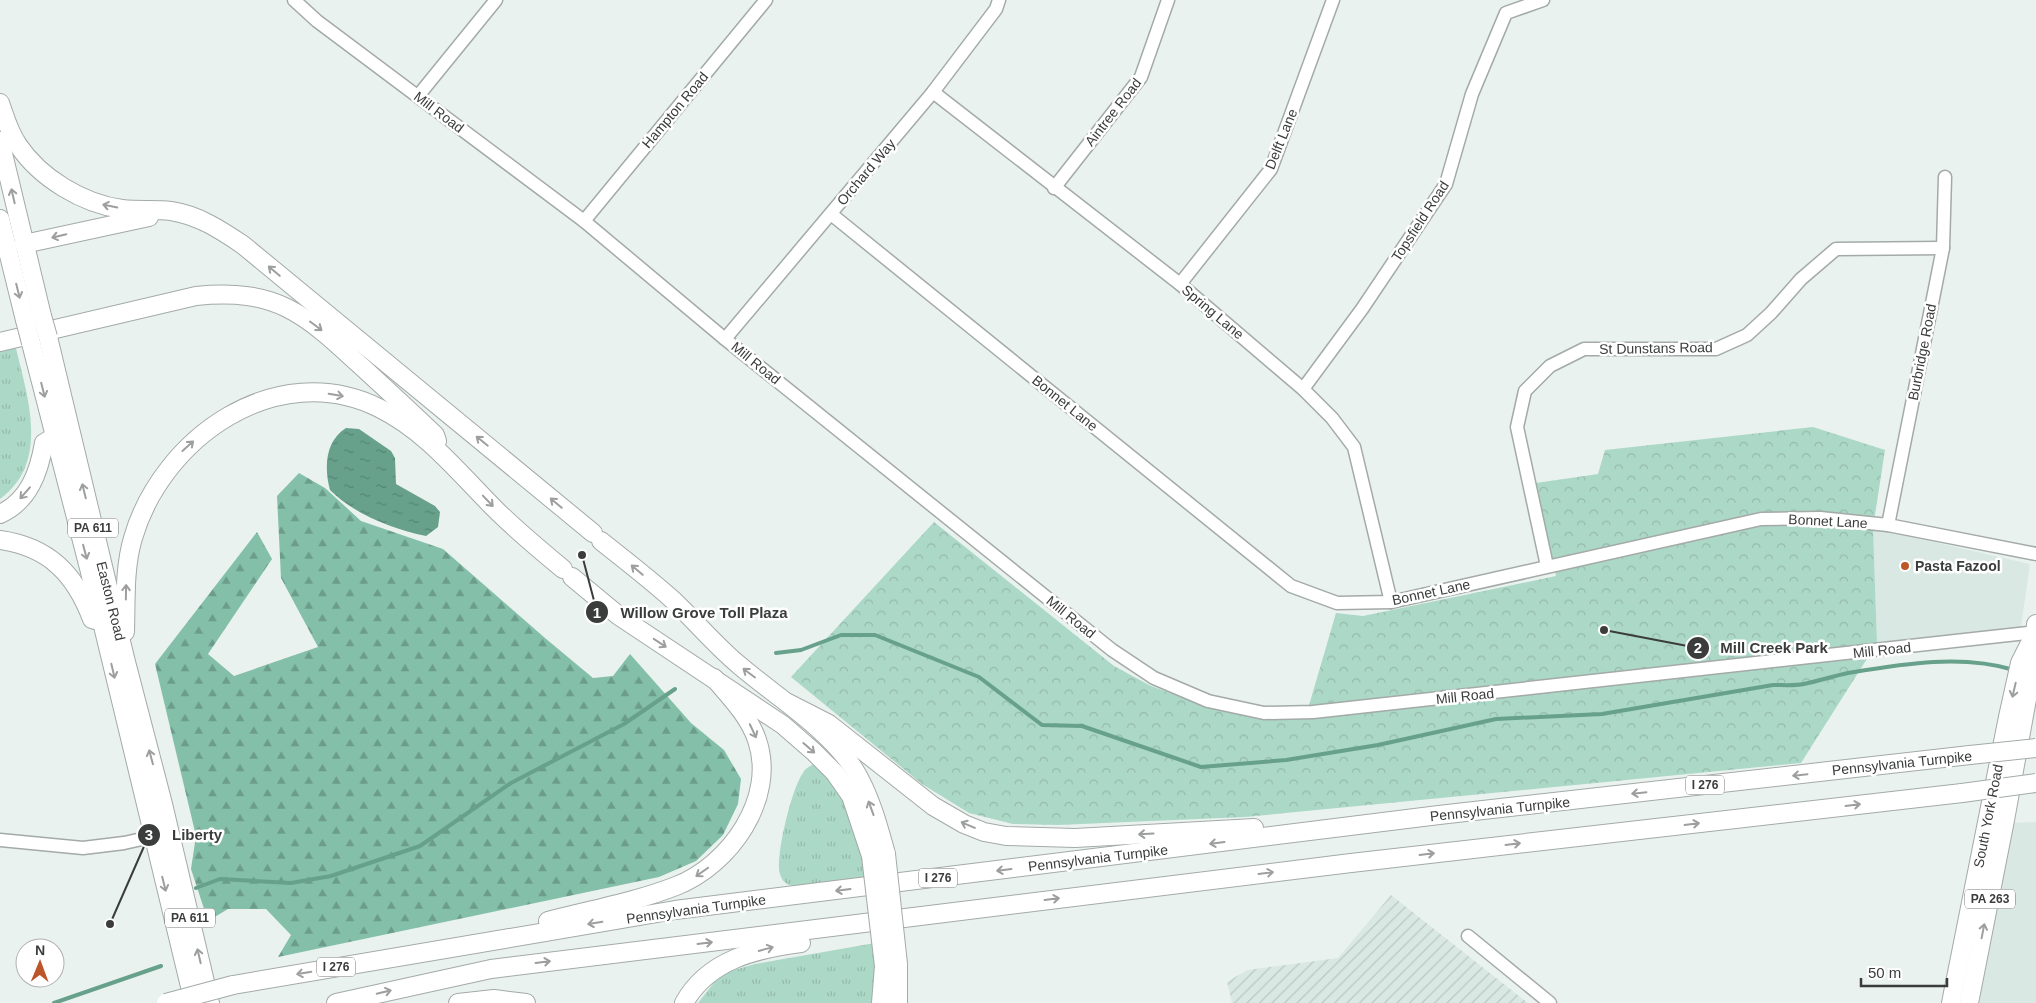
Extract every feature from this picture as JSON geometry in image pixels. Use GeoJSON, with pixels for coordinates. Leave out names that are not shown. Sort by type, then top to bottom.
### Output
{"type":"FeatureCollection","features":[{"type":"Feature","properties":{"kind":"highway"},"geometry":{"type":"LineString","coordinates":[[0,103],[10,130],[27,156],[52,178],[74,193],[99,204],[122,209],[172,211],[193,217],[221,230],[243,245],[674,600],[738,665],[788,703],[838,748],[853,768],[869,801],[878,855],[891,965],[898,1003]]}},
{"type":"Feature","properties":{"kind":"highway","name":"Easton Road"},"geometry":{"type":"LineString","coordinates":[[0,141],[125,658],[194,1003]]}},
{"type":"Feature","properties":{"kind":"highway"},"geometry":{"type":"LineString","coordinates":[[24,244],[149,217],[164,215],[193,217]]}},
{"type":"Feature","properties":{"kind":"highway","name":"Easton Road"},"geometry":{"type":"LineString","coordinates":[[0,220],[102,624],[210,1003]]}},
{"type":"Feature","properties":{"kind":"highway"},"geometry":{"type":"LineString","coordinates":[[0,333],[164,292],[209,285],[231,284],[274,290],[326,313]]}},
{"type":"Feature","properties":{"kind":"highway"},"geometry":{"type":"LineString","coordinates":[[0,342],[196,296],[223,293],[262,299],[298,313],[328,334],[435,435],[442,454]]}},
{"type":"Feature","properties":{"kind":"highway"},"geometry":{"type":"LineString","coordinates":[[125,658],[128,561],[132,539],[148,500],[164,472],[180,453],[204,431],[221,420],[245,407],[272,398],[300,392],[349,397],[380,408],[442,454],[496,509],[567,573],[619,616],[783,725],[835,773],[851,796],[878,855]]}},
{"type":"Feature","properties":{"kind":"highway"},"geometry":{"type":"LineString","coordinates":[[0,514],[16,503],[30,488],[38,471],[44,443],[54,437]]}},
{"type":"Feature","properties":{"kind":"highway"},"geometry":{"type":"LineString","coordinates":[[0,540],[40,552],[55,562],[75,583],[92,619],[102,624]]}},
{"type":"Feature","properties":{"kind":"highway","name":"South York Road"},"geometry":{"type":"LineString","coordinates":[[1951,1003],[2035,629]]}},
{"type":"Feature","properties":{"kind":"highway"},"geometry":{"type":"LineString","coordinates":[[438,949],[677,886],[708,868],[722,856],[735,840],[752,813],[760,787],[762,770],[760,753],[751,725],[714,678]]}},
{"type":"Feature","properties":{"kind":"highway"},"geometry":{"type":"LineString","coordinates":[[788,703],[829,724],[933,806],[964,824],[1006,836],[1075,838],[1439,815]]}},
{"type":"Feature","properties":{"kind":"highway","name":"South York Road"},"geometry":{"type":"LineString","coordinates":[[1969,1003],[2005,820],[2015,718]]}},
{"type":"Feature","properties":{"kind":"highway","name":"Pennsylvania Turnpike"},"geometry":{"type":"LineString","coordinates":[[166,1003],[233,985],[675,910],[1439,815],[2036,748]]}},
{"type":"Feature","properties":{"kind":"highway"},"geometry":{"type":"LineString","coordinates":[[336,1003],[491,969],[1341,864],[2036,783]]}},
{"type":"Feature","properties":{"kind":"highway"},"geometry":{"type":"LineString","coordinates":[[684,1003],[699,981],[709,973],[727,962],[748,954],[779,946],[850,935],[917,917]]}},
{"type":"Feature","properties":{"kind":"highway"},"geometry":{"type":"LineString","coordinates":[[881,1003],[891,965]]}},
{"type":"Feature","properties":{"kind":"highway"},"geometry":{"type":"LineString","coordinates":[[458,1003],[494,999],[526,1003]]}},
{"type":"Feature","properties":{"kind":"street","name":"Mill Road"},"geometry":{"type":"LineString","coordinates":[[294,0],[317,20],[584,221],[725,339],[1112,650],[1154,678],[1208,701],[1264,713],[1314,712],[2035,629]]}},
{"type":"Feature","properties":{"kind":"street"},"geometry":{"type":"LineString","coordinates":[[418,96],[496,0]]}},
{"type":"Feature","properties":{"kind":"street","name":"Hampton Road"},"geometry":{"type":"LineString","coordinates":[[584,221],[766,0]]}},
{"type":"Feature","properties":{"kind":"street","name":"Orchard Way"},"geometry":{"type":"LineString","coordinates":[[725,339],[933,92],[996,9],[999,0]]}},
{"type":"Feature","properties":{"kind":"street","name":"Aintree Road"},"geometry":{"type":"LineString","coordinates":[[1054,188],[1142,77],[1168,0]]}},
{"type":"Feature","properties":{"kind":"street","name":"Delft Lane"},"geometry":{"type":"LineString","coordinates":[[1180,284],[1271,169],[1333,0]]}},
{"type":"Feature","properties":{"kind":"street","name":"Topsfield Road"},"geometry":{"type":"LineString","coordinates":[[1304,389],[1362,309],[1446,184],[1472,94],[1506,13],[1543,0]]}},
{"type":"Feature","properties":{"kind":"street","name":"Spring Lane"},"geometry":{"type":"LineString","coordinates":[[933,92],[1054,188],[1180,284],[1304,389],[1332,418],[1354,447],[1391,602]]}},
{"type":"Feature","properties":{"kind":"street","name":"Burbridge Road"},"geometry":{"type":"LineString","coordinates":[[1888,525],[1942,248],[1945,177]]}},
{"type":"Feature","properties":{"kind":"street","name":"Bonnet Lane"},"geometry":{"type":"LineString","coordinates":[[831,214],[1291,586],[1337,603],[1391,602],[1761,519],[1820,518],[1888,525],[2036,554]]}},
{"type":"Feature","properties":{"kind":"street","name":"St Dunstans Road"},"geometry":{"type":"LineString","coordinates":[[1547,566],[1517,427],[1525,391],[1550,366],[1584,349],[1716,349],[1747,336],[1771,313],[1801,279],[1836,249],[1942,248]]}},
{"type":"Feature","properties":{"kind":"street"},"geometry":{"type":"LineString","coordinates":[[0,840],[84,848],[124,843],[161,834]]}},
{"type":"Feature","properties":{"kind":"street"},"geometry":{"type":"LineString","coordinates":[[1468,936],[1550,1003]]}},
{"type":"Feature","properties":{"kind":"shaded area"},"geometry":{"type":"Polygon","coordinates":[[[1873,528],[2030,564],[2021,627],[1877,643],[1873,528]]]}},
{"type":"Feature","properties":{"kind":"shaded area"},"geometry":{"type":"Polygon","coordinates":[[[2036,822],[2036,1003],[1979,1003],[2011,823],[2036,822]]]}},
{"type":"Feature","properties":{"kind":"shaded area"},"geometry":{"type":"Polygon","coordinates":[[[1391,895],[1528,1003],[1232,1003],[1227,982],[1247,970],[1338,958],[1391,895]]]}},
{"type":"Feature","properties":{"kind":"green space"},"geometry":{"type":"Polygon","coordinates":[[[15,344],[29,406],[30,447],[26,466],[16,484],[0,499],[0,348],[15,344]]]}},
{"type":"Feature","properties":{"kind":"green space"},"geometry":{"type":"Polygon","coordinates":[[[1813,427],[1885,450],[1873,528],[1877,643],[1801,763],[1245,817],[1058,825],[1013,824],[969,813],[922,784],[791,677],[934,522],[1114,666],[1151,686],[1214,709],[1250,717],[1305,719],[1336,613],[1363,616],[1556,576],[1536,483],[1598,474],[1605,450],[1813,427]]]}},
{"type":"Feature","properties":{"kind":"green space"},"geometry":{"type":"Polygon","coordinates":[[[299,473],[325,488],[361,521],[443,549],[593,678],[613,676],[630,654],[691,723],[724,750],[741,779],[738,804],[723,835],[696,861],[659,877],[278,957],[291,935],[266,909],[228,909],[208,921],[191,869],[196,836],[155,664],[257,532],[272,559],[208,654],[234,676],[318,647],[281,578],[277,496],[299,473]]]}},
{"type":"Feature","properties":{"kind":"green space"},"geometry":{"type":"Polygon","coordinates":[[[812,765],[817,765],[840,790],[870,879],[796,887],[789,885],[781,878],[779,865],[782,838],[794,792],[805,770],[812,765]]]}},
{"type":"Feature","properties":{"kind":"green space"},"geometry":{"type":"Polygon","coordinates":[[[875,943],[874,994],[871,1003],[698,1003],[716,980],[730,971],[755,964],[875,943]]]}},
{"type":"Feature","properties":{"kind":"water"},"geometry":{"type":"Polygon","coordinates":[[[346,428],[359,429],[391,451],[395,458],[396,484],[435,506],[440,512],[438,527],[426,536],[387,525],[350,506],[330,490],[327,464],[330,448],[339,433],[346,428]]]}},
{"type":"Feature","properties":{"kind":"waterway"},"geometry":{"type":"LineString","coordinates":[[776,653],[801,650],[841,635],[875,635],[979,677],[1042,725],[1082,726],[1201,767],[1286,760],[1378,745],[1496,719],[1602,714],[1773,685],[1800,685],[1848,673],[1890,666],[1932,662],[1973,662],[2014,670]]}},
{"type":"Feature","properties":{"kind":"waterway"},"geometry":{"type":"LineString","coordinates":[[196,888],[220,879],[291,883],[331,876],[420,846],[511,783],[624,724],[675,689]]}},
{"type":"Feature","properties":{"kind":"waterway"},"geometry":{"type":"LineString","coordinates":[[54,1003],[161,966]]}},
{"type":"Feature","properties":{"kind":"place","name":"Willow Grove Toll Plaza"},"geometry":{"type":"Point","coordinates":[582,555]}},
{"type":"Feature","properties":{"kind":"place","name":"Pasta Fazool"},"geometry":{"type":"Point","coordinates":[1905,566]}},
{"type":"Feature","properties":{"kind":"place","name":"Mill Creek Park"},"geometry":{"type":"Point","coordinates":[1604,630]}},
{"type":"Feature","properties":{"kind":"place","name":"Liberty"},"geometry":{"type":"Point","coordinates":[110,924]}}]}
